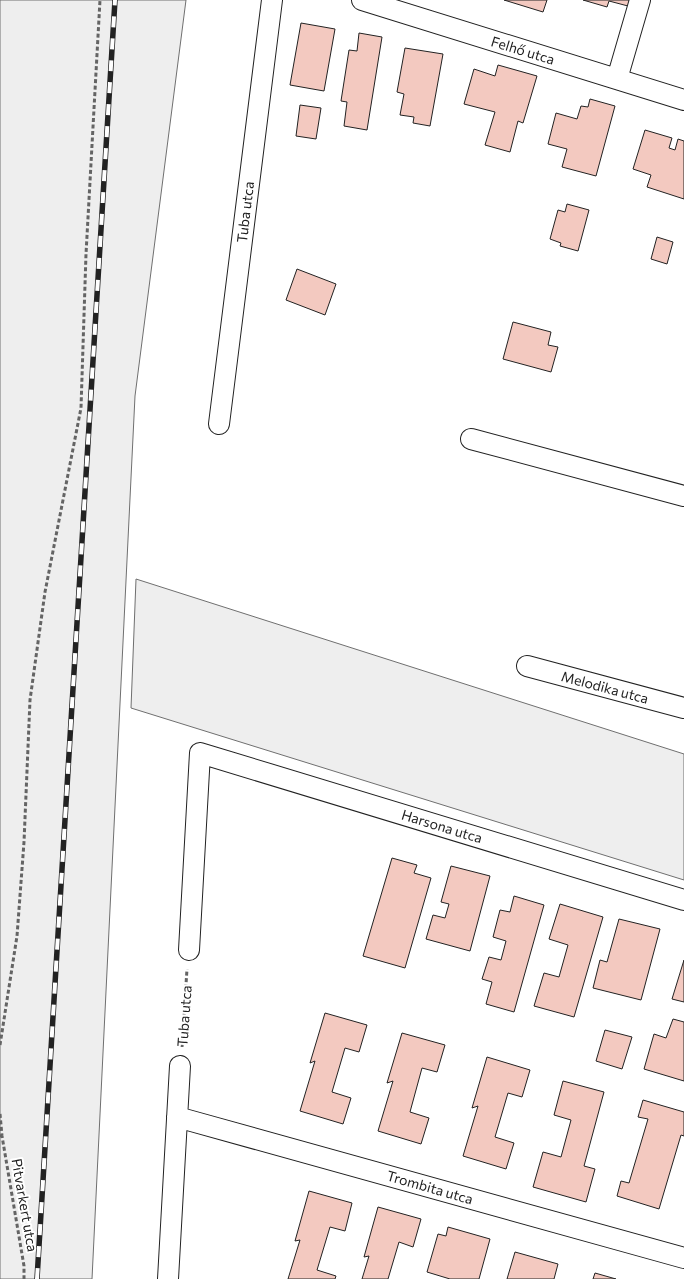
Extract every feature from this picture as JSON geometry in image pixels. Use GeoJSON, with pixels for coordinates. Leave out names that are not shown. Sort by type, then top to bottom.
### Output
{"type":"FeatureCollection","features":[{"type":"Feature","properties":{"kind":"street","name":"Tuba utca"},"geometry":{"type":"LineString","coordinates":[[219,424],[272,0]]}},
{"type":"Feature","properties":{"kind":"street","name":"Felhő utca"},"geometry":{"type":"LineString","coordinates":[[362,0],[684,100]]}},
{"type":"Feature","properties":{"kind":"street"},"geometry":{"type":"LineString","coordinates":[[617,79],[640,0]]}},
{"type":"Feature","properties":{"kind":"street"},"geometry":{"type":"LineString","coordinates":[[471,439],[684,496]]}},
{"type":"Feature","properties":{"kind":"street","name":"Melodika utca"},"geometry":{"type":"LineString","coordinates":[[527,666],[684,708]]}},
{"type":"Feature","properties":{"kind":"street","name":"Harsona utca"},"geometry":{"type":"LineString","coordinates":[[189,950],[200,753],[684,900]]}},
{"type":"Feature","properties":{"kind":"street","name":"Tuba utca"},"geometry":{"type":"LineString","coordinates":[[168,1279],[180,1066]]}},
{"type":"Feature","properties":{"kind":"street","name":"Trombita utca"},"geometry":{"type":"LineString","coordinates":[[177,1117],[684,1258]]}},
{"type":"Feature","properties":{"kind":"path"},"geometry":{"type":"LineString","coordinates":[[0,1045],[17,936],[24,842],[30,700],[45,592],[81,408],[87,244],[100,0]]}},
{"type":"Feature","properties":{"kind":"path","name":"Tuba utca"},"geometry":{"type":"LineString","coordinates":[[180,1066],[189,950]]}},
{"type":"Feature","properties":{"kind":"path","name":"Pitvarkert utca"},"geometry":{"type":"LineString","coordinates":[[0,1114],[1,1136],[24,1266],[24,1279]]}},
{"type":"Feature","properties":{"kind":"shaded area"},"geometry":{"type":"Polygon","coordinates":[[[0,0],[186,0],[135,396],[92,1279],[0,1279],[0,0]]]}},
{"type":"Feature","properties":{"kind":"shaded area"},"geometry":{"type":"Polygon","coordinates":[[[136,579],[684,754],[684,880],[131,708],[136,579]]]}},
{"type":"Feature","properties":{"kind":"building"},"geometry":{"type":"Polygon","coordinates":[[[504,0],[547,0],[543,12],[504,0]]]}},
{"type":"Feature","properties":{"kind":"building"},"geometry":{"type":"Polygon","coordinates":[[[583,0],[630,0],[628,6],[609,1],[607,7],[583,0]]]}},
{"type":"Feature","properties":{"kind":"building"},"geometry":{"type":"Polygon","coordinates":[[[301,23],[335,29],[324,91],[290,85],[301,23]]]}},
{"type":"Feature","properties":{"kind":"building"},"geometry":{"type":"Polygon","coordinates":[[[359,33],[382,37],[367,130],[344,126],[347,102],[341,101],[349,50],[357,51],[359,33]]]}},
{"type":"Feature","properties":{"kind":"building"},"geometry":{"type":"Polygon","coordinates":[[[405,48],[443,54],[430,126],[413,123],[414,117],[400,115],[404,94],[397,92],[405,48]]]}},
{"type":"Feature","properties":{"kind":"building"},"geometry":{"type":"Polygon","coordinates":[[[498,65],[537,76],[523,123],[518,121],[510,152],[485,145],[495,112],[464,104],[474,69],[495,76],[498,65]]]}},
{"type":"Feature","properties":{"kind":"building"},"geometry":{"type":"Polygon","coordinates":[[[590,99],[615,106],[596,176],[562,167],[567,149],[548,144],[556,113],[577,119],[581,106],[588,107],[590,99]]]}},
{"type":"Feature","properties":{"kind":"building"},"geometry":{"type":"Polygon","coordinates":[[[300,105],[321,108],[316,139],[296,136],[300,105]]]}},
{"type":"Feature","properties":{"kind":"building"},"geometry":{"type":"Polygon","coordinates":[[[645,130],[672,138],[669,148],[675,150],[678,139],[684,141],[684,199],[647,187],[651,175],[633,169],[645,130]]]}},
{"type":"Feature","properties":{"kind":"building"},"geometry":{"type":"Polygon","coordinates":[[[567,204],[589,210],[578,251],[560,246],[561,243],[550,239],[558,210],[565,212],[567,204]]]}},
{"type":"Feature","properties":{"kind":"building"},"geometry":{"type":"Polygon","coordinates":[[[657,237],[673,242],[667,264],[651,259],[657,237]]]}},
{"type":"Feature","properties":{"kind":"building"},"geometry":{"type":"Polygon","coordinates":[[[297,269],[336,284],[325,315],[286,300],[297,269]]]}},
{"type":"Feature","properties":{"kind":"building"},"geometry":{"type":"Polygon","coordinates":[[[513,322],[551,332],[548,345],[558,347],[551,372],[503,359],[513,322]]]}},
{"type":"Feature","properties":{"kind":"building"},"geometry":{"type":"Polygon","coordinates":[[[392,858],[417,865],[414,873],[431,878],[405,968],[363,956],[392,858]]]}},
{"type":"Feature","properties":{"kind":"building"},"geometry":{"type":"Polygon","coordinates":[[[451,866],[490,876],[470,951],[426,939],[433,915],[445,918],[449,904],[441,902],[451,866]]]}},
{"type":"Feature","properties":{"kind":"building"},"geometry":{"type":"Polygon","coordinates":[[[514,896],[544,905],[514,1012],[486,1004],[492,982],[482,979],[489,957],[501,960],[506,941],[493,937],[500,910],[510,912],[514,896]]]}},
{"type":"Feature","properties":{"kind":"building"},"geometry":{"type":"Polygon","coordinates":[[[560,904],[603,917],[574,1017],[534,1006],[544,973],[559,977],[568,945],[549,939],[560,904]]]}},
{"type":"Feature","properties":{"kind":"building"},"geometry":{"type":"Polygon","coordinates":[[[619,919],[660,929],[641,1000],[593,988],[600,960],[607,962],[619,919]]]}},
{"type":"Feature","properties":{"kind":"building"},"geometry":{"type":"Polygon","coordinates":[[[684,960],[684,1002],[672,999],[684,960]]]}},
{"type":"Feature","properties":{"kind":"building"},"geometry":{"type":"Polygon","coordinates":[[[325,1013],[367,1025],[359,1052],[345,1048],[332,1092],[351,1098],[343,1124],[300,1111],[315,1061],[310,1063],[325,1013]]]}},
{"type":"Feature","properties":{"kind":"building"},"geometry":{"type":"Polygon","coordinates":[[[673,1019],[684,1022],[684,1081],[644,1069],[654,1034],[666,1038],[673,1019]]]}},
{"type":"Feature","properties":{"kind":"building"},"geometry":{"type":"Polygon","coordinates":[[[605,1030],[632,1037],[622,1069],[596,1061],[605,1030]]]}},
{"type":"Feature","properties":{"kind":"building"},"geometry":{"type":"Polygon","coordinates":[[[402,1033],[445,1045],[437,1072],[422,1068],[410,1112],[429,1118],[421,1144],[378,1131],[393,1081],[387,1083],[402,1033]]]}},
{"type":"Feature","properties":{"kind":"building"},"geometry":{"type":"Polygon","coordinates":[[[487,1057],[530,1070],[522,1097],[508,1093],[495,1137],[514,1143],[506,1169],[463,1156],[478,1106],[472,1108],[487,1057]]]}},
{"type":"Feature","properties":{"kind":"building"},"geometry":{"type":"Polygon","coordinates":[[[563,1081],[604,1092],[584,1166],[595,1169],[586,1202],[533,1187],[543,1152],[561,1157],[571,1120],[554,1115],[563,1081]]]}},
{"type":"Feature","properties":{"kind":"building"},"geometry":{"type":"Polygon","coordinates":[[[643,1100],[684,1112],[684,1136],[681,1135],[659,1209],[617,1196],[621,1181],[629,1183],[648,1119],[638,1117],[643,1100]]]}},
{"type":"Feature","properties":{"kind":"building"},"geometry":{"type":"Polygon","coordinates":[[[309,1191],[352,1203],[345,1231],[330,1227],[317,1270],[336,1276],[335,1279],[288,1279],[300,1240],[295,1241],[309,1191]]]}},
{"type":"Feature","properties":{"kind":"building"},"geometry":{"type":"Polygon","coordinates":[[[378,1207],[421,1219],[413,1247],[399,1242],[388,1279],[362,1279],[369,1256],[364,1257],[378,1207]]]}},
{"type":"Feature","properties":{"kind":"building"},"geometry":{"type":"Polygon","coordinates":[[[448,1227],[490,1239],[479,1279],[450,1279],[427,1272],[438,1234],[446,1236],[448,1227]]]}},
{"type":"Feature","properties":{"kind":"building"},"geometry":{"type":"Polygon","coordinates":[[[515,1252],[558,1264],[554,1279],[507,1279],[515,1252]]]}},
{"type":"Feature","properties":{"kind":"building"},"geometry":{"type":"Polygon","coordinates":[[[595,1273],[616,1279],[593,1279],[595,1273]]]}},
{"type":"Feature","properties":{"kind":"railway"},"geometry":{"type":"LineString","coordinates":[[37,1279],[115,0]]}}]}
